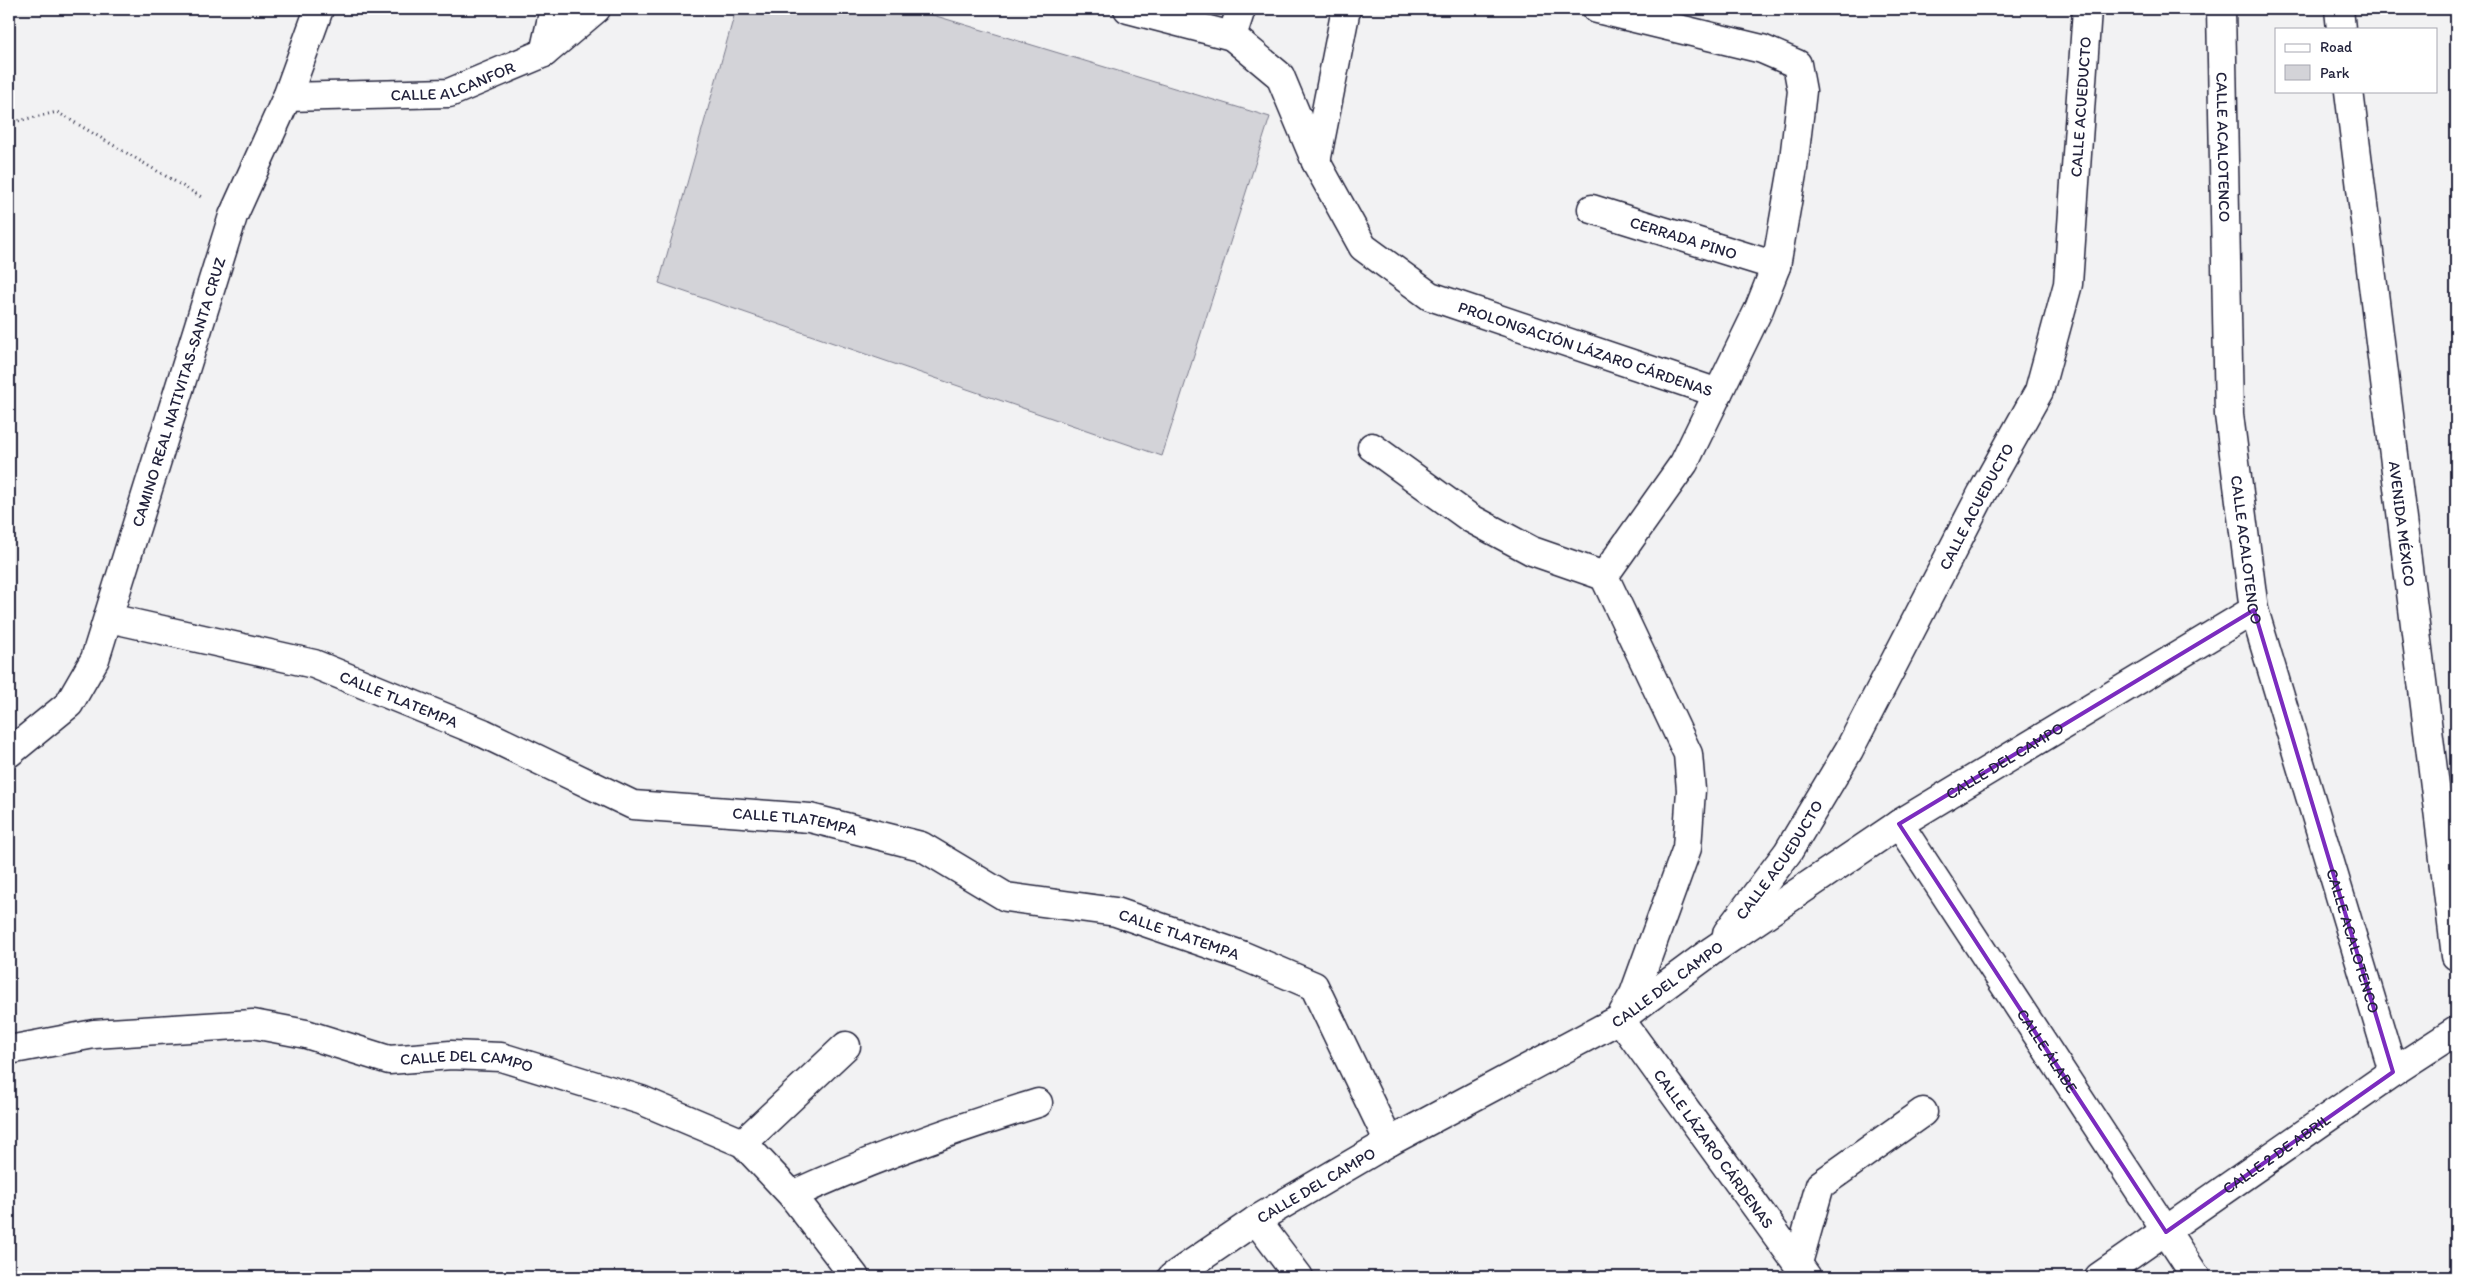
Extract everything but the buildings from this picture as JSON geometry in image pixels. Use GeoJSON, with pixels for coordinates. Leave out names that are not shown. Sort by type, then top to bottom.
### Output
{"type":"FeatureCollection","features":[{"type":"Feature","properties":{"kind":"street","name":"CAMINO REAL NATIVITAS-SANTA CRUZ"},"geometry":{"type":"LineString","coordinates":[[9,754],[70,704],[95,659],[233,216],[287,97],[319,9]]}},
{"type":"Feature","properties":{"kind":"street"},"geometry":{"type":"LineString","coordinates":[[544,53],[554,9]]}},
{"type":"Feature","properties":{"kind":"street","name":"CALLE ALCANFOR"},"geometry":{"type":"LineString","coordinates":[[287,97],[449,93],[544,53],[596,9]]}},
{"type":"Feature","properties":{"kind":"street"},"geometry":{"type":"LineString","coordinates":[[1128,9],[1232,36],[1242,9]]}},
{"type":"Feature","properties":{"kind":"street"},"geometry":{"type":"LineString","coordinates":[[1316,162],[1346,9]]}},
{"type":"Feature","properties":{"kind":"street"},"geometry":{"type":"LineString","coordinates":[[1597,9],[1762,49],[1797,64],[1802,91],[1793,168],[1776,266],[1759,309],[1718,393]]}},
{"type":"Feature","properties":{"kind":"street","name":"CALLE ACUEDUCTO"},"geometry":{"type":"LineString","coordinates":[[1713,950],[1788,852],[1849,750],[1982,493],[2039,390],[2068,284],[2087,9]]}},
{"type":"Feature","properties":{"kind":"street","name":"CALLE ACALOTENCO"},"geometry":{"type":"LineString","coordinates":[[2221,9],[2229,415],[2254,610],[2393,1072]]}},
{"type":"Feature","properties":{"kind":"street"},"geometry":{"type":"LineString","coordinates":[[2339,9],[2341,28]]}},
{"type":"Feature","properties":{"kind":"street","name":"PROLONGACIÓN LÁZARO CÁRDENAS"},"geometry":{"type":"LineString","coordinates":[[1232,36],[1280,76],[1316,162],[1363,247],[1430,296],[1718,393],[1684,463],[1604,576]]}},
{"type":"Feature","properties":{"kind":"street","name":"AVENIDA MÉXICO"},"geometry":{"type":"LineString","coordinates":[[2349,92],[2456,956]]}},
{"type":"Feature","properties":{"kind":"street","name":"CERRADA PINO"},"geometry":{"type":"LineString","coordinates":[[1592,209],[1776,266]]}},
{"type":"Feature","properties":{"kind":"street"},"geometry":{"type":"LineString","coordinates":[[1372,447],[1470,518],[1532,551],[1604,576],[1688,754],[1691,790],[1687,848],[1634,994],[1620,1019]]}},
{"type":"Feature","properties":{"kind":"street","name":"CALLE DEL CAMPO"},"geometry":{"type":"LineString","coordinates":[[1172,1277],[1256,1220],[1389,1142],[1620,1019],[1713,950],[1899,824],[2254,610]]}},
{"type":"Feature","properties":{"kind":"street","name":"CALLE TLATEMPA"},"geometry":{"type":"LineString","coordinates":[[108,618],[314,664],[483,733],[633,806],[819,820],[921,846],[1006,897],[1116,912],[1241,955],[1314,986],[1389,1142]]}},
{"type":"Feature","properties":{"kind":"street","name":"CALLE ÁLABE"},"geometry":{"type":"LineString","coordinates":[[1899,824],[2196,1277]]}},
{"type":"Feature","properties":{"kind":"street","name":"CALLE LÁZARO CÁRDENAS"},"geometry":{"type":"LineString","coordinates":[[1620,1019],[1803,1270]]}},
{"type":"Feature","properties":{"kind":"street","name":"CALLE DEL CAMPO"},"geometry":{"type":"LineString","coordinates":[[9,1050],[94,1034],[253,1024],[306,1034],[388,1060],[451,1055],[501,1057],[641,1100],[743,1143],[792,1195],[855,1277]]}},
{"type":"Feature","properties":{"kind":"street","name":"CALLE 2 DE ABRIL"},"geometry":{"type":"LineString","coordinates":[[2099,1277],[2393,1072],[2456,1032]]}},
{"type":"Feature","properties":{"kind":"street"},"geometry":{"type":"LineString","coordinates":[[743,1143],[846,1046]]}},
{"type":"Feature","properties":{"kind":"street"},"geometry":{"type":"LineString","coordinates":[[792,1195],[840,1172],[932,1136],[1038,1103]]}},
{"type":"Feature","properties":{"kind":"street"},"geometry":{"type":"LineString","coordinates":[[1803,1270],[1820,1186],[1923,1112]]}},
{"type":"Feature","properties":{"kind":"street"},"geometry":{"type":"LineString","coordinates":[[1256,1220],[1299,1277]]}},
{"type":"Feature","properties":{"kind":"path"},"geometry":{"type":"LineString","coordinates":[[9,123],[57,112],[233,216]]}},
{"type":"Feature","properties":{"kind":"highlighted area"},"geometry":{"type":"Polygon","coordinates":[[[2254,610],[2393,1072],[2166,1232],[1899,824],[2254,610]]]}},
{"type":"Feature","properties":{"kind":"green space"},"geometry":{"type":"Polygon","coordinates":[[[736,9],[913,9],[1270,117],[1162,456],[659,283],[736,9]]]}}]}
